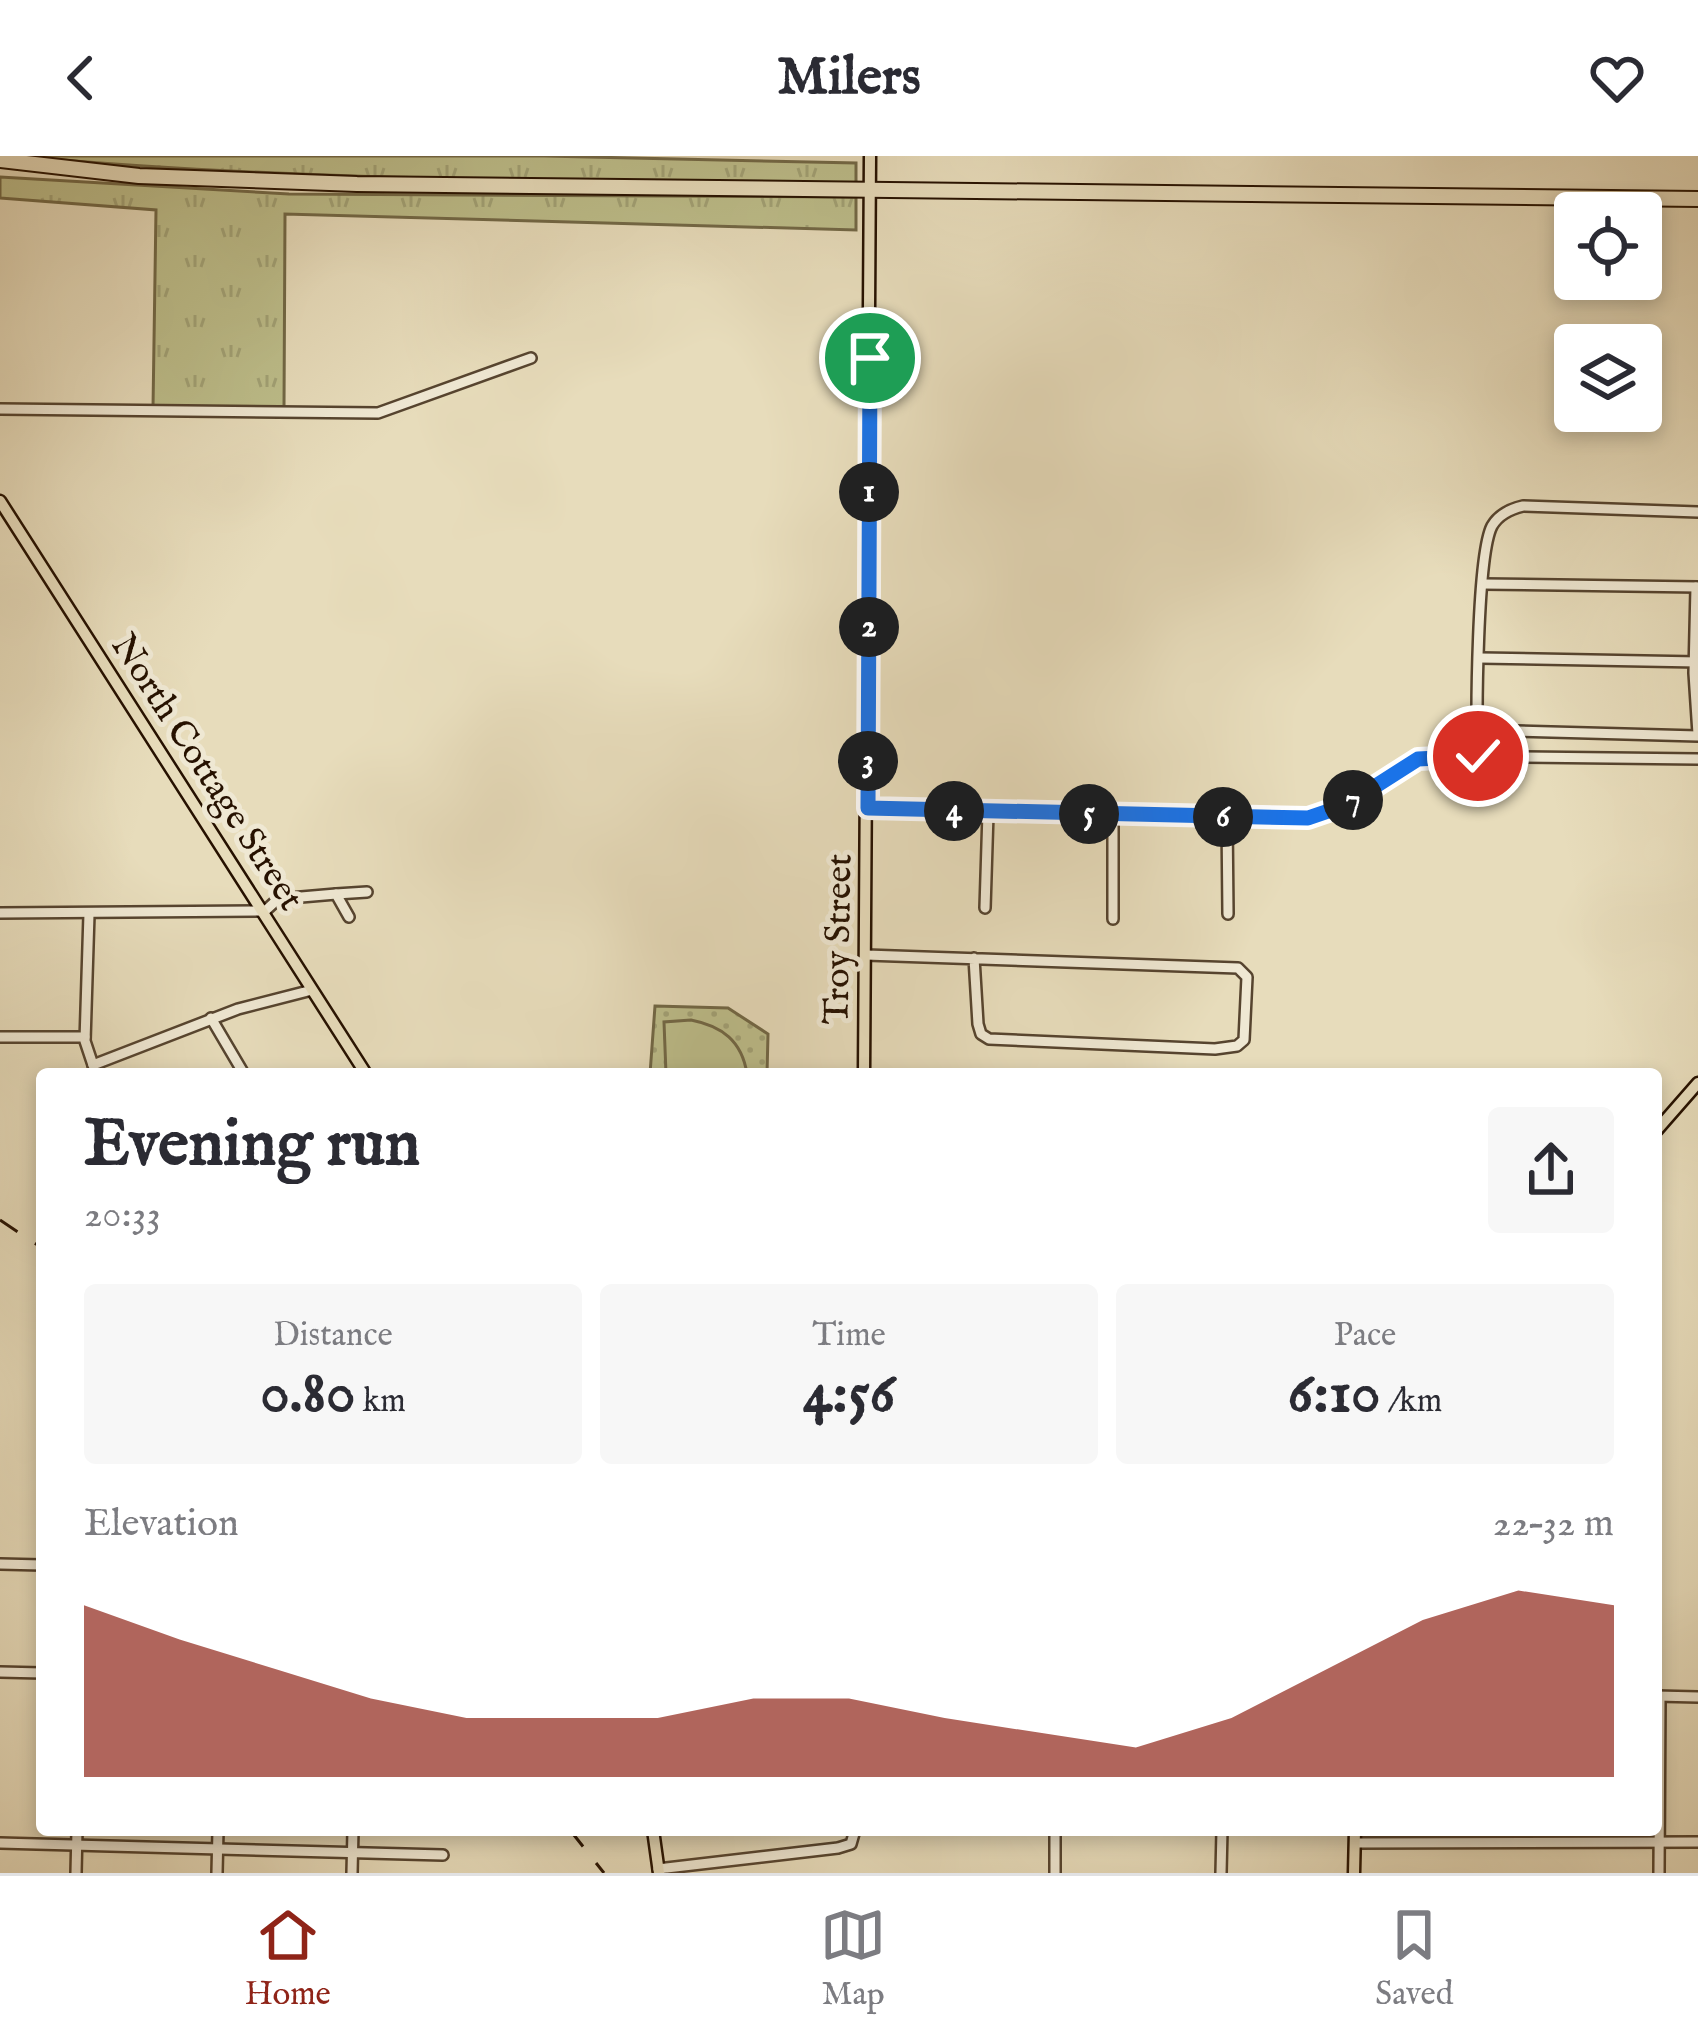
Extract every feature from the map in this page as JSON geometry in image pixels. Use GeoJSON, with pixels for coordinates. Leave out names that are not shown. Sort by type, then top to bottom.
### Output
{"type":"FeatureCollection","features":[{"type":"Feature","properties":{"kind":"highway"},"geometry":{"type":"LineString","coordinates":[[0,165],[57,175],[65,170],[313,183],[1698,199]]}},
{"type":"Feature","properties":{"kind":"main road","name":"Troy Street"},"geometry":{"type":"LineString","coordinates":[[865,1068],[870,156]]}},
{"type":"Feature","properties":{"kind":"main road","name":"North Cottage Street"},"geometry":{"type":"LineString","coordinates":[[0,501],[362,1068]]}},
{"type":"Feature","properties":{"kind":"main road"},"geometry":{"type":"LineString","coordinates":[[1662,1124],[1698,1083]]}},
{"type":"Feature","properties":{"kind":"main road"},"geometry":{"type":"LineString","coordinates":[[654,1836],[659,1871]]}},
{"type":"Feature","properties":{"kind":"main road"},"geometry":{"type":"LineString","coordinates":[[1354,1873],[1355,1836]]}},
{"type":"Feature","properties":{"kind":"street"},"geometry":{"type":"LineString","coordinates":[[0,409],[378,413],[531,358]]}},
{"type":"Feature","properties":{"kind":"street"},"geometry":{"type":"LineString","coordinates":[[1478,756],[1483,584],[1490,531],[1499,517],[1512,508],[1698,512]]}},
{"type":"Feature","properties":{"kind":"street"},"geometry":{"type":"LineString","coordinates":[[1480,730],[1698,735],[1697,587],[1483,584]]}},
{"type":"Feature","properties":{"kind":"street"},"geometry":{"type":"LineString","coordinates":[[1480,658],[1696,662]]}},
{"type":"Feature","properties":{"kind":"street"},"geometry":{"type":"LineString","coordinates":[[868,808],[1295,818],[1326,814],[1418,759],[1698,759]]}},
{"type":"Feature","properties":{"kind":"street"},"geometry":{"type":"LineString","coordinates":[[985,908],[988,812]]}},
{"type":"Feature","properties":{"kind":"street"},"geometry":{"type":"LineString","coordinates":[[1113,814],[1113,919]]}},
{"type":"Feature","properties":{"kind":"street"},"geometry":{"type":"LineString","coordinates":[[1227,817],[1228,914]]}},
{"type":"Feature","properties":{"kind":"street"},"geometry":{"type":"LineString","coordinates":[[0,913],[265,911],[278,899],[368,892]]}},
{"type":"Feature","properties":{"kind":"street"},"geometry":{"type":"LineString","coordinates":[[336,895],[350,917]]}},
{"type":"Feature","properties":{"kind":"street"},"geometry":{"type":"LineString","coordinates":[[89,914],[85,1037],[90,1068]]}},
{"type":"Feature","properties":{"kind":"street"},"geometry":{"type":"LineString","coordinates":[[866,955],[974,958],[1242,969],[1247,977],[1244,1040],[1237,1046],[1216,1048],[989,1039],[978,1024],[974,958]]}},
{"type":"Feature","properties":{"kind":"street"},"geometry":{"type":"LineString","coordinates":[[95,1068],[211,1018],[312,990]]}},
{"type":"Feature","properties":{"kind":"street"},"geometry":{"type":"LineString","coordinates":[[211,1018],[240,1068]]}},
{"type":"Feature","properties":{"kind":"street"},"geometry":{"type":"LineString","coordinates":[[0,1037],[85,1037]]}},
{"type":"Feature","properties":{"kind":"street"},"geometry":{"type":"LineString","coordinates":[[0,1564],[36,1565]]}},
{"type":"Feature","properties":{"kind":"street"},"geometry":{"type":"LineString","coordinates":[[0,1672],[36,1673]]}},
{"type":"Feature","properties":{"kind":"street"},"geometry":{"type":"LineString","coordinates":[[1662,1696],[1698,1697]]}},
{"type":"Feature","properties":{"kind":"street"},"geometry":{"type":"LineString","coordinates":[[76,1873],[77,1836]]}},
{"type":"Feature","properties":{"kind":"street"},"geometry":{"type":"LineString","coordinates":[[217,1873],[218,1836]]}},
{"type":"Feature","properties":{"kind":"street"},"geometry":{"type":"LineString","coordinates":[[352,1873],[353,1836]]}},
{"type":"Feature","properties":{"kind":"street"},"geometry":{"type":"LineString","coordinates":[[659,1871],[838,1848],[851,1844],[853,1836]]}},
{"type":"Feature","properties":{"kind":"street"},"geometry":{"type":"LineString","coordinates":[[1054,1873],[1055,1836]]}},
{"type":"Feature","properties":{"kind":"street"},"geometry":{"type":"LineString","coordinates":[[1221,1873],[1222,1836]]}},
{"type":"Feature","properties":{"kind":"street"},"geometry":{"type":"LineString","coordinates":[[1355,1836],[1698,1842]]}},
{"type":"Feature","properties":{"kind":"street"},"geometry":{"type":"LineString","coordinates":[[1659,1836],[1659,1873]]}},
{"type":"Feature","properties":{"kind":"street"},"geometry":{"type":"LineString","coordinates":[[0,1843],[443,1855]]}},
{"type":"Feature","properties":{"kind":"green space"},"geometry":{"type":"Polygon","coordinates":[[[16,156],[544,156],[856,163],[856,184],[331,175],[16,156]]]}},
{"type":"Feature","properties":{"kind":"green space"},"geometry":{"type":"Polygon","coordinates":[[[0,177],[289,194],[856,197],[856,230],[285,214],[284,408],[153,408],[156,210],[0,198],[0,177]]]}},
{"type":"Feature","properties":{"kind":"green space"},"geometry":{"type":"Polygon","coordinates":[[[655,1006],[728,1008],[768,1034],[767,1068],[650,1068],[655,1006]]]}},
{"type":"Feature","properties":{"kind":"green space"},"geometry":{"type":"Polygon","coordinates":[[[691,1020],[712,1026],[735,1044],[745,1068],[666,1068],[664,1022],[691,1020]]]}},
{"type":"Feature","properties":{"kind":"railway"},"geometry":{"type":"LineString","coordinates":[[0,1220],[36,1244]]}},
{"type":"Feature","properties":{"kind":"railway"},"geometry":{"type":"LineString","coordinates":[[575,1836],[604,1873]]}},
{"type":"Feature","properties":{"kind":"route"},"geometry":{"type":"LineString","coordinates":[[870,358],[868,808],[1308,818],[1346,805],[1418,759],[1478,756]]}}]}
